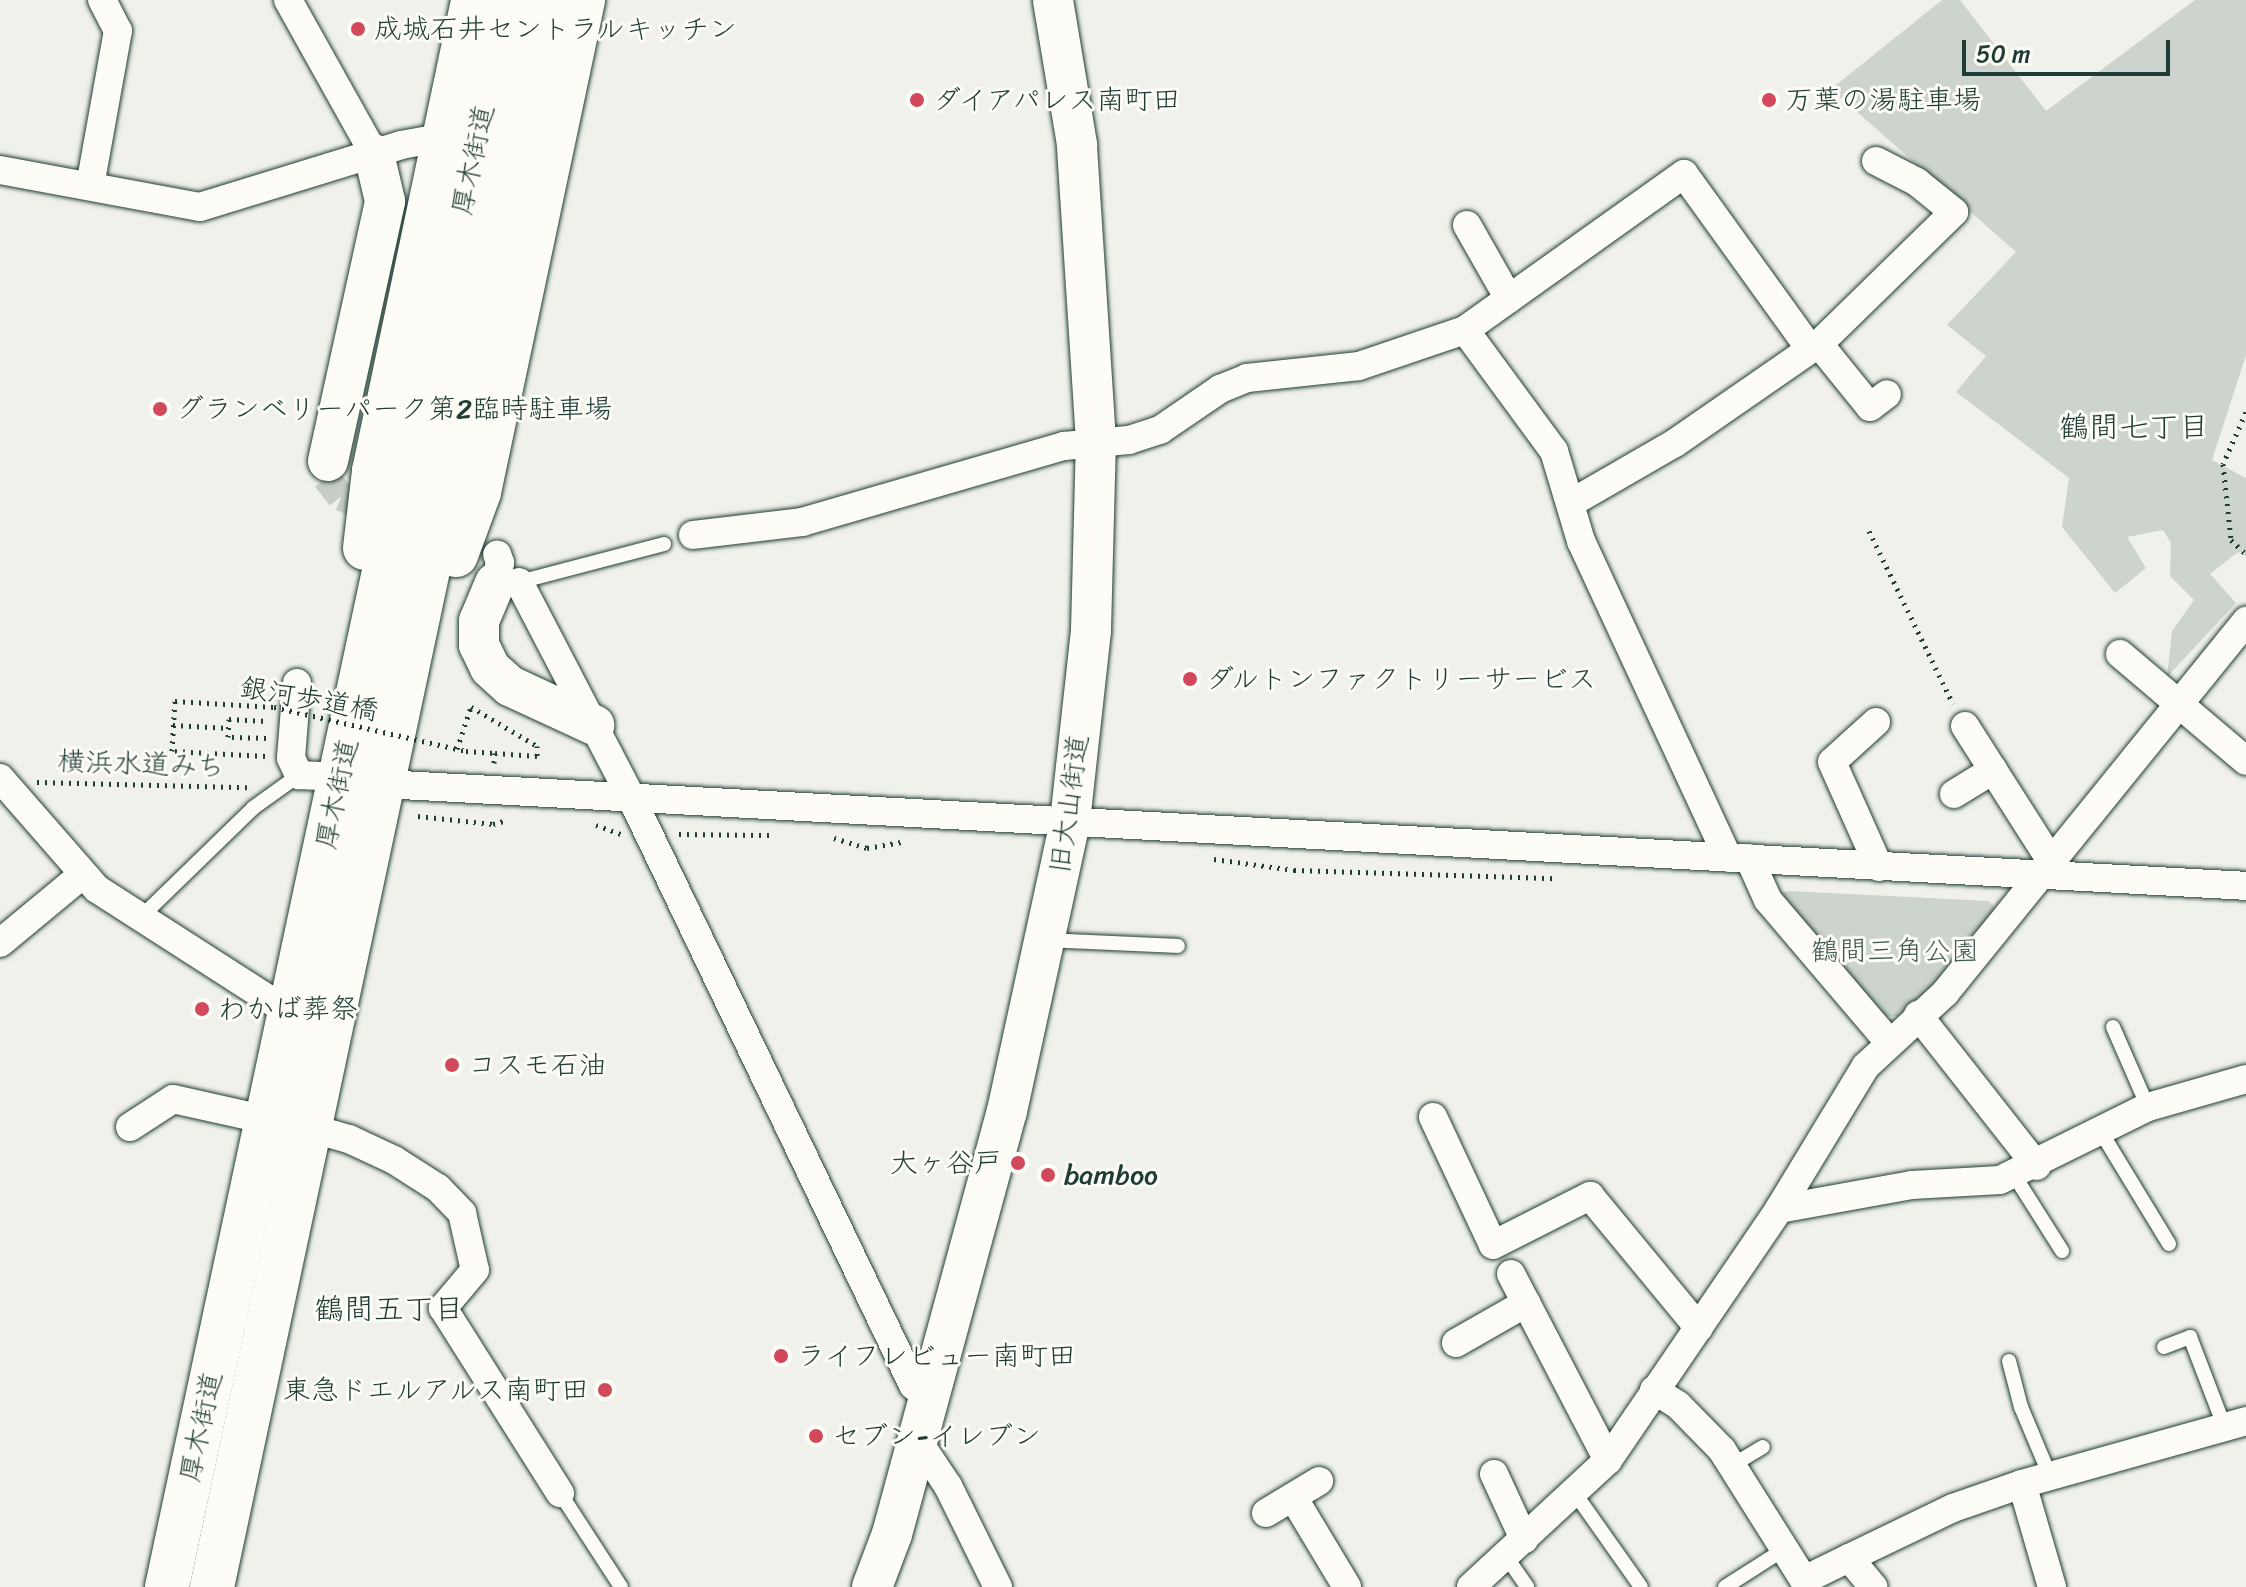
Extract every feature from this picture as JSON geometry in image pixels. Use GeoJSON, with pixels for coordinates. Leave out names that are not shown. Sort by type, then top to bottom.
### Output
{"type":"FeatureCollection","features":[{"type":"Feature","properties":{"kind":"highway"},"geometry":{"type":"LineString","coordinates":[[307,780],[473,0]]}},
{"type":"Feature","properties":{"kind":"highway","name":"厚木街道"},"geometry":{"type":"LineString","coordinates":[[167,1587],[290,1013],[307,780],[407,471],[506,0]]}},
{"type":"Feature","properties":{"kind":"highway","name":"厚木街道"},"geometry":{"type":"LineString","coordinates":[[212,1587],[449,485],[549,0]]}},
{"type":"Feature","properties":{"kind":"highway"},"geometry":{"type":"LineString","coordinates":[[401,703],[479,492],[583,0]]}},
{"type":"Feature","properties":{"kind":"street"},"geometry":{"type":"LineString","coordinates":[[90,186],[118,31],[102,0]]}},
{"type":"Feature","properties":{"kind":"street"},"geometry":{"type":"LineString","coordinates":[[288,0],[374,154],[385,201],[329,472]]}},
{"type":"Feature","properties":{"kind":"street","name":"旧大山街道"},"geometry":{"type":"LineString","coordinates":[[872,1587],[930,1400],[1007,1111],[1070,821],[1091,630],[1096,441],[1077,144],[1053,0]]}},
{"type":"Feature","properties":{"kind":"street"},"geometry":{"type":"LineString","coordinates":[[0,170],[200,207],[374,154],[445,137]]}},
{"type":"Feature","properties":{"kind":"street"},"geometry":{"type":"LineString","coordinates":[[1571,503],[1675,443],[1814,346],[1954,212],[1917,182],[1876,161]]}},
{"type":"Feature","properties":{"kind":"street"},"geometry":{"type":"LineString","coordinates":[[693,535],[802,522],[1064,446],[1129,440],[1160,430],[1220,389],[1247,378],[1359,366],[1465,330],[1684,174],[1814,346],[1870,407],[1887,394]]}},
{"type":"Feature","properties":{"kind":"street"},"geometry":{"type":"LineString","coordinates":[[1467,225],[1509,299]]}},
{"type":"Feature","properties":{"kind":"street"},"geometry":{"type":"LineString","coordinates":[[1465,330],[1554,451],[1581,541],[1738,858],[1768,900],[1888,1041]]}},
{"type":"Feature","properties":{"kind":"street"},"geometry":{"type":"LineString","coordinates":[[500,570],[479,621],[479,645],[490,668],[510,686],[594,725]]}},
{"type":"Feature","properties":{"kind":"street"},"geometry":{"type":"LineString","coordinates":[[500,570],[594,725],[913,1385],[930,1400]]}},
{"type":"Feature","properties":{"kind":"street"},"geometry":{"type":"LineString","coordinates":[[1471,1587],[1608,1460],[1779,1209],[1866,1066],[1888,1041],[1945,993],[2047,871],[2246,621]]}},
{"type":"Feature","properties":{"kind":"street"},"geometry":{"type":"LineString","coordinates":[[2120,654],[2246,761]]}},
{"type":"Feature","properties":{"kind":"street"},"geometry":{"type":"LineString","coordinates":[[297,683],[291,758],[307,780]]}},
{"type":"Feature","properties":{"kind":"street"},"geometry":{"type":"LineString","coordinates":[[1876,722],[1832,762],[1879,867]]}},
{"type":"Feature","properties":{"kind":"street"},"geometry":{"type":"LineString","coordinates":[[1965,726],[1993,770],[2047,871]]}},
{"type":"Feature","properties":{"kind":"street"},"geometry":{"type":"LineString","coordinates":[[1954,794],[1993,770]]}},
{"type":"Feature","properties":{"kind":"street"},"geometry":{"type":"LineString","coordinates":[[1,779],[82,875],[139,919],[290,1013]]}},
{"type":"Feature","properties":{"kind":"street"},"geometry":{"type":"LineString","coordinates":[[383,784],[1879,867],[2047,871],[2246,886]]}},
{"type":"Feature","properties":{"kind":"street"},"geometry":{"type":"LineString","coordinates":[[0,943],[82,875]]}},
{"type":"Feature","properties":{"kind":"street"},"geometry":{"type":"LineString","coordinates":[[1918,1015],[2026,1170]]}},
{"type":"Feature","properties":{"kind":"street"},"geometry":{"type":"LineString","coordinates":[[1779,1209],[1912,1185],[2026,1170],[2148,1107],[2245,1081]]}},
{"type":"Feature","properties":{"kind":"street"},"geometry":{"type":"LineString","coordinates":[[130,1127],[173,1099],[267,1120]]}},
{"type":"Feature","properties":{"kind":"street"},"geometry":{"type":"LineString","coordinates":[[1433,1117],[1493,1245],[1590,1196],[1699,1328]]}},
{"type":"Feature","properties":{"kind":"street"},"geometry":{"type":"LineString","coordinates":[[310,1128],[349,1139],[394,1160],[438,1188],[462,1213],[475,1270],[443,1308],[560,1493]]}},
{"type":"Feature","properties":{"kind":"street"},"geometry":{"type":"LineString","coordinates":[[1511,1274],[1608,1460]]}},
{"type":"Feature","properties":{"kind":"street"},"geometry":{"type":"LineString","coordinates":[[1456,1343],[1526,1303]]}},
{"type":"Feature","properties":{"kind":"street"},"geometry":{"type":"LineString","coordinates":[[1654,1390],[1678,1405],[1731,1466],[1804,1580],[1953,1508],[2022,1484],[2235,1424]]}},
{"type":"Feature","properties":{"kind":"street"},"geometry":{"type":"LineString","coordinates":[[918,1441],[948,1486],[998,1587]]}},
{"type":"Feature","properties":{"kind":"street"},"geometry":{"type":"LineString","coordinates":[[1494,1474],[1514,1547]]}},
{"type":"Feature","properties":{"kind":"street"},"geometry":{"type":"LineString","coordinates":[[1266,1513],[1319,1481]]}},
{"type":"Feature","properties":{"kind":"street"},"geometry":{"type":"LineString","coordinates":[[2022,1484],[2052,1587]]}},
{"type":"Feature","properties":{"kind":"street"},"geometry":{"type":"LineString","coordinates":[[1293,1497],[1347,1587]]}},
{"type":"Feature","properties":{"kind":"street"},"geometry":{"type":"LineString","coordinates":[[1849,1558],[1873,1587]]}},
{"type":"Feature","properties":{"kind":"lane"},"geometry":{"type":"LineString","coordinates":[[500,570],[664,544]]}},
{"type":"Feature","properties":{"kind":"lane"},"geometry":{"type":"LineString","coordinates":[[139,919],[253,808],[307,780]]}},
{"type":"Feature","properties":{"kind":"lane"},"geometry":{"type":"LineString","coordinates":[[1046,940],[1178,946]]}},
{"type":"Feature","properties":{"kind":"lane"},"geometry":{"type":"LineString","coordinates":[[2113,1027],[2148,1107]]}},
{"type":"Feature","properties":{"kind":"lane"},"geometry":{"type":"LineString","coordinates":[[2101,1132],[2169,1244]]}},
{"type":"Feature","properties":{"kind":"lane"},"geometry":{"type":"LineString","coordinates":[[2026,1170],[2062,1251]]}},
{"type":"Feature","properties":{"kind":"lane"},"geometry":{"type":"LineString","coordinates":[[2164,1347],[2190,1337],[2235,1424]]}},
{"type":"Feature","properties":{"kind":"lane"},"geometry":{"type":"LineString","coordinates":[[2009,1361],[2050,1476]]}},
{"type":"Feature","properties":{"kind":"lane"},"geometry":{"type":"LineString","coordinates":[[1731,1466],[1763,1447]]}},
{"type":"Feature","properties":{"kind":"lane"},"geometry":{"type":"LineString","coordinates":[[1574,1492],[1641,1587]]}},
{"type":"Feature","properties":{"kind":"lane"},"geometry":{"type":"LineString","coordinates":[[560,1493],[621,1587]]}},
{"type":"Feature","properties":{"kind":"lane"},"geometry":{"type":"LineString","coordinates":[[1514,1547],[1527,1587]]}},
{"type":"Feature","properties":{"kind":"lane"},"geometry":{"type":"LineString","coordinates":[[1725,1587],[1783,1550]]}},
{"type":"Feature","properties":{"kind":"path"},"geometry":{"type":"LineString","coordinates":[[2246,412],[2223,464],[2231,540],[2246,554]]}},
{"type":"Feature","properties":{"kind":"path"},"geometry":{"type":"LineString","coordinates":[[1869,531],[1895,577],[1911,627],[1965,726]]}},
{"type":"Feature","properties":{"kind":"path","name":"銀河歩道橋"},"geometry":{"type":"LineString","coordinates":[[229,728],[173,725],[175,701],[274,707],[466,751],[495,753]]}},
{"type":"Feature","properties":{"kind":"path"},"geometry":{"type":"LineString","coordinates":[[457,749],[471,707],[537,746],[537,756],[495,753],[494,768],[508,770]]}},
{"type":"Feature","properties":{"kind":"path","name":"銀河歩道橋"},"geometry":{"type":"LineString","coordinates":[[266,738],[228,737],[229,719],[273,721]]}},
{"type":"Feature","properties":{"kind":"path"},"geometry":{"type":"LineString","coordinates":[[173,725],[172,751],[265,756]]}},
{"type":"Feature","properties":{"kind":"path","name":"横浜水道みち"},"geometry":{"type":"LineString","coordinates":[[1,779],[307,780]]}},
{"type":"Feature","properties":{"kind":"green space"},"geometry":{"type":"Polygon","coordinates":[[[1942,0],[1960,0],[2046,111],[2195,0],[2246,0],[2246,355],[2212,460],[2246,478],[2246,556],[2238,552],[2210,574],[2236,603],[2167,677],[2172,631],[2194,600],[2170,576],[2171,543],[2163,530],[2127,537],[2146,568],[2115,593],[2062,527],[2069,478],[1956,392],[1986,356],[1947,325],[2016,252],[1831,89],[1942,0]]]}},
{"type":"Feature","properties":{"kind":"green space","name":"鶴間三角公園"},"geometry":{"type":"Polygon","coordinates":[[[1789,891],[1989,901],[1997,911],[1936,985],[1897,1016],[1882,1017],[1776,894],[1789,891]]]}},
{"type":"Feature","properties":{"kind":"tunnel"},"geometry":{"type":"LineString","coordinates":[[326,478],[341,497],[381,513]]}},
{"type":"Feature","properties":{"kind":"place","name":"成城石井セントラルキッチン"},"geometry":{"type":"Point","coordinates":[358,29]}},
{"type":"Feature","properties":{"kind":"place","name":"ダイアパレス南町田"},"geometry":{"type":"Point","coordinates":[917,100]}},
{"type":"Feature","properties":{"kind":"place","name":"万葉の湯駐車場"},"geometry":{"type":"Point","coordinates":[1769,100]}},
{"type":"Feature","properties":{"kind":"place","name":"グランベリーパーク第2臨時駐車場"},"geometry":{"type":"Point","coordinates":[160,409]}},
{"type":"Feature","properties":{"kind":"place","name":"ダルトンファクトリーサービス"},"geometry":{"type":"Point","coordinates":[1190,679]}},
{"type":"Feature","properties":{"kind":"place","name":"わかば葬祭"},"geometry":{"type":"Point","coordinates":[202,1009]}},
{"type":"Feature","properties":{"kind":"place","name":"コスモ石油"},"geometry":{"type":"Point","coordinates":[452,1065]}},
{"type":"Feature","properties":{"kind":"place","name":"大ヶ谷戸"},"geometry":{"type":"Point","coordinates":[1018,1163]}},
{"type":"Feature","properties":{"kind":"place","name":"bamboo"},"geometry":{"type":"Point","coordinates":[1048,1175]}},
{"type":"Feature","properties":{"kind":"place","name":"ライフレビュー南町田"},"geometry":{"type":"Point","coordinates":[781,1356]}},
{"type":"Feature","properties":{"kind":"place","name":"東急ドエルアルス南町田"},"geometry":{"type":"Point","coordinates":[605,1390]}},
{"type":"Feature","properties":{"kind":"place","name":"セブン-イレブン"},"geometry":{"type":"Point","coordinates":[816,1436]}},
{"type":"Feature","properties":{"kind":"district","name":"鶴間七丁目"},"geometry":{"type":"Point","coordinates":[2134,427]}},
{"type":"Feature","properties":{"kind":"district","name":"鶴間五丁目"},"geometry":{"type":"Point","coordinates":[389,1309]}}]}
